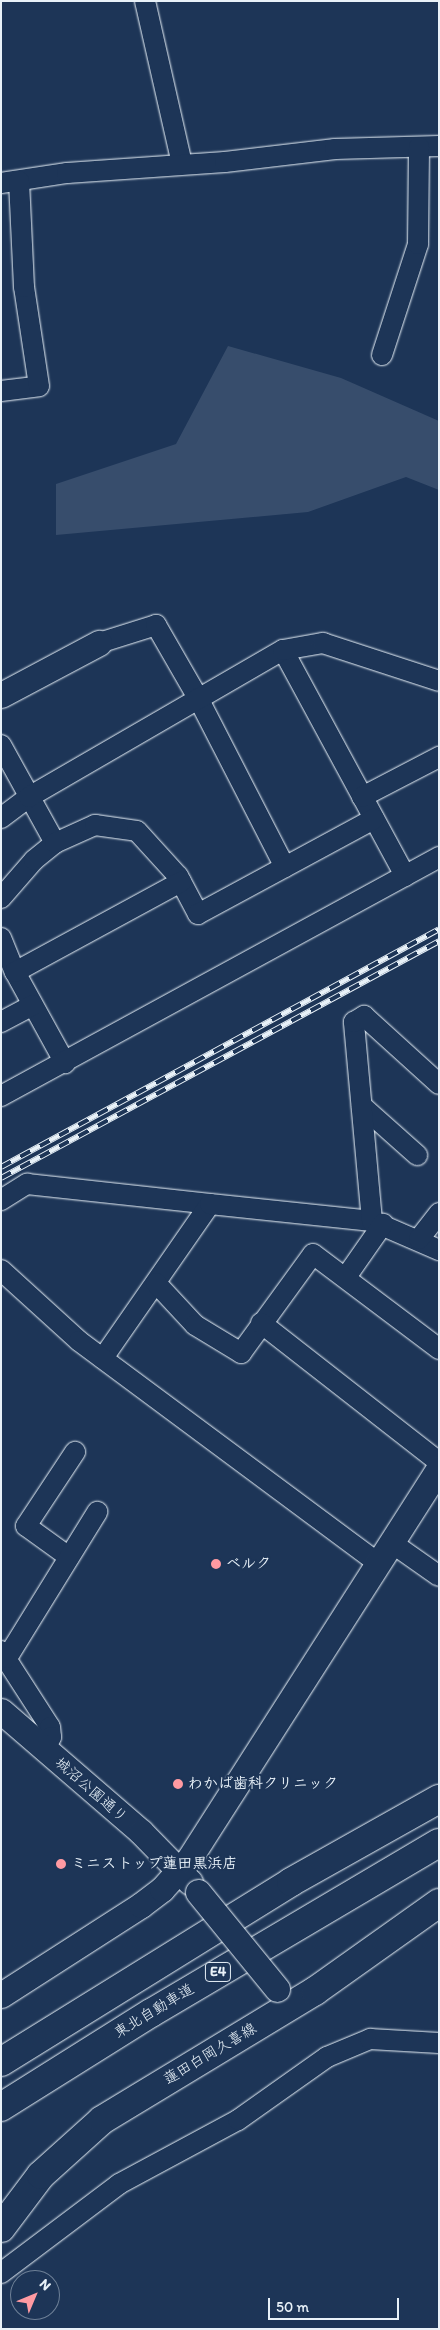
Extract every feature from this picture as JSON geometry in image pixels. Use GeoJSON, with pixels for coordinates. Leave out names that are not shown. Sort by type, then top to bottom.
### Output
{"type":"FeatureCollection","features":[{"type":"Feature","properties":{"kind":"main road","name":"E4"},"geometry":{"type":"LineString","coordinates":[[1,2062],[290,1882],[439,1799]]}},
{"type":"Feature","properties":{"kind":"main road","name":"東北自動車道"},"geometry":{"type":"LineString","coordinates":[[1,2108],[151,2012],[439,1844]]}},
{"type":"Feature","properties":{"kind":"main road","name":"蓮田白岡久喜線"},"geometry":{"type":"LineString","coordinates":[[1,2228],[41,2175],[102,2120],[284,1997],[439,1903]]}},
{"type":"Feature","properties":{"kind":"street"},"geometry":{"type":"LineString","coordinates":[[145,1],[182,164]]}},
{"type":"Feature","properties":{"kind":"street"},"geometry":{"type":"LineString","coordinates":[[1,391],[40,386],[10,182],[77,172],[335,149],[439,146]]}},
{"type":"Feature","properties":{"kind":"street"},"geometry":{"type":"LineString","coordinates":[[382,355],[418,244],[419,147]]}},
{"type":"Feature","properties":{"kind":"street"},"geometry":{"type":"LineString","coordinates":[[1,695],[99,643],[156,625],[198,698],[285,867]]}},
{"type":"Feature","properties":{"kind":"street"},"geometry":{"type":"LineString","coordinates":[[1,818],[29,797],[283,650],[323,644],[439,682]]}},
{"type":"Feature","properties":{"kind":"street"},"geometry":{"type":"LineString","coordinates":[[283,650],[405,876]]}},
{"type":"Feature","properties":{"kind":"street"},"geometry":{"type":"LineString","coordinates":[[1,745],[55,843]]}},
{"type":"Feature","properties":{"kind":"street"},"geometry":{"type":"LineString","coordinates":[[362,797],[439,757]]}},
{"type":"Feature","properties":{"kind":"street"},"geometry":{"type":"LineString","coordinates":[[1,898],[34,860],[55,843],[94,825],[137,831],[181,882],[198,914],[374,819]]}},
{"type":"Feature","properties":{"kind":"street"},"geometry":{"type":"LineString","coordinates":[[1,1096],[65,1064],[439,858]]}},
{"type":"Feature","properties":{"kind":"street"},"geometry":{"type":"LineString","coordinates":[[15,972],[181,882]]}},
{"type":"Feature","properties":{"kind":"street"},"geometry":{"type":"LineString","coordinates":[[1,938],[15,972],[65,1064]]}},
{"type":"Feature","properties":{"kind":"street"},"geometry":{"type":"LineString","coordinates":[[1,1022],[33,1005]]}},
{"type":"Feature","properties":{"kind":"street"},"geometry":{"type":"LineString","coordinates":[[346,1276],[378,1222],[362,1106],[354,1022],[364,1016],[439,1084]]}},
{"type":"Feature","properties":{"kind":"street"},"geometry":{"type":"LineString","coordinates":[[362,1106],[417,1155]]}},
{"type":"Feature","properties":{"kind":"street"},"geometry":{"type":"LineString","coordinates":[[1,1200],[27,1184],[378,1222],[419,1238],[439,1250]]}},
{"type":"Feature","properties":{"kind":"street"},"geometry":{"type":"LineString","coordinates":[[103,1358],[210,1204]]}},
{"type":"Feature","properties":{"kind":"street"},"geometry":{"type":"LineString","coordinates":[[419,1238],[439,1213]]}},
{"type":"Feature","properties":{"kind":"street"},"geometry":{"type":"LineString","coordinates":[[156,1282],[195,1325],[241,1353],[261,1323],[314,1254],[346,1276],[439,1349]]}},
{"type":"Feature","properties":{"kind":"street"},"geometry":{"type":"LineString","coordinates":[[1,1270],[103,1358],[379,1564]]}},
{"type":"Feature","properties":{"kind":"street"},"geometry":{"type":"LineString","coordinates":[[261,1323],[439,1462]]}},
{"type":"Feature","properties":{"kind":"street"},"geometry":{"type":"LineString","coordinates":[[69,1558],[26,1526],[75,1452]]}},
{"type":"Feature","properties":{"kind":"street"},"geometry":{"type":"LineString","coordinates":[[1,1995],[141,1905],[180,1870],[222,1810],[439,1468]]}},
{"type":"Feature","properties":{"kind":"street"},"geometry":{"type":"LineString","coordinates":[[45,1750],[51,1737],[50,1726],[4,1654],[69,1558],[97,1512]]}},
{"type":"Feature","properties":{"kind":"street"},"geometry":{"type":"LineString","coordinates":[[392,1543],[439,1576]]}},
{"type":"Feature","properties":{"kind":"street","name":"城沼公園通り"},"geometry":{"type":"LineString","coordinates":[[1,1711],[180,1870],[284,1997]]}},
{"type":"Feature","properties":{"kind":"street"},"geometry":{"type":"LineString","coordinates":[[1,2273],[119,2184],[238,2120],[327,2057],[370,2039],[439,2043]]}},
{"type":"Feature","properties":{"kind":"shaded area"},"geometry":{"type":"Polygon","coordinates":[[[228,346],[341,378],[439,421],[439,490],[406,477],[308,512],[56,535],[56,484],[176,444],[228,346]]]}},
{"type":"Feature","properties":{"kind":"railway"},"geometry":{"type":"LineString","coordinates":[[1,1167],[439,929]]}},
{"type":"Feature","properties":{"kind":"railway"},"geometry":{"type":"LineString","coordinates":[[1,1178],[439,941]]}},
{"type":"Feature","properties":{"kind":"place","name":"ベルク"},"geometry":{"type":"Point","coordinates":[216,1564]}},
{"type":"Feature","properties":{"kind":"place","name":"わかば歯科クリニック"},"geometry":{"type":"Point","coordinates":[178,1784]}},
{"type":"Feature","properties":{"kind":"place","name":"ミニストップ蓮田黒浜店"},"geometry":{"type":"Point","coordinates":[61,1864]}}]}
